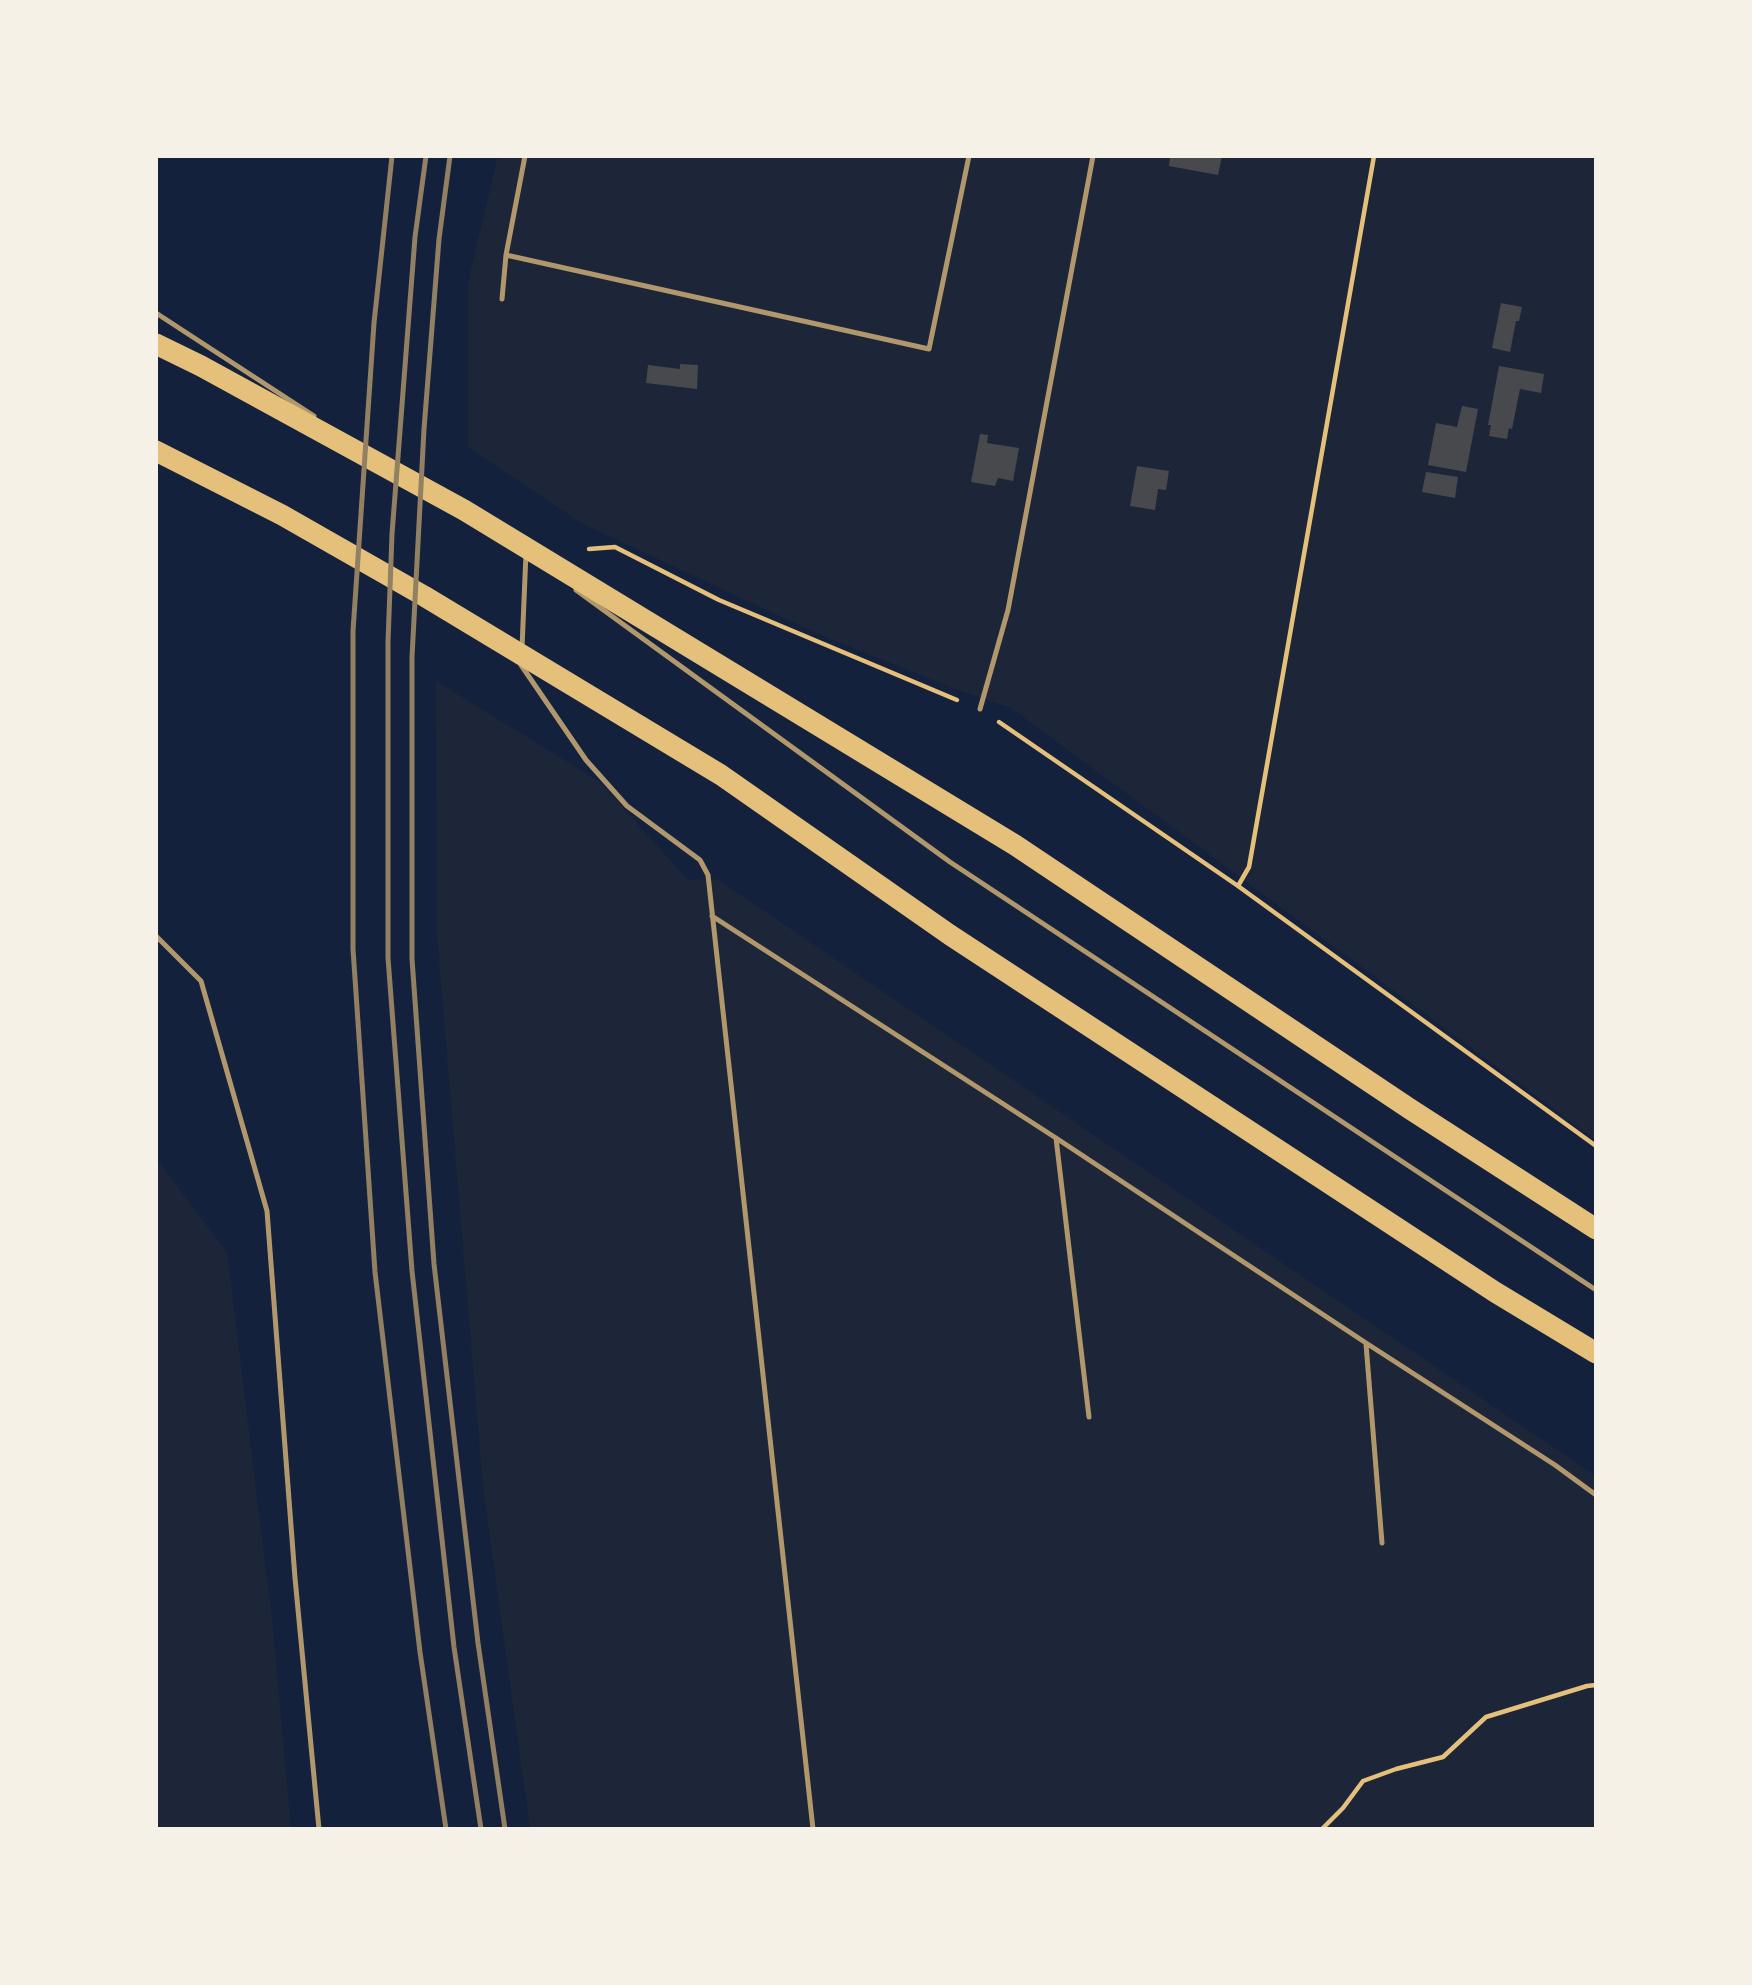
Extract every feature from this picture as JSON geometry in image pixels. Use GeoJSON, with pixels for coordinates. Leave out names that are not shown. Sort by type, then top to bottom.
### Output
{"type":"FeatureCollection","features":[{"type":"Feature","properties":{"kind":"highway"},"geometry":{"type":"LineString","coordinates":[[156,344],[464,510],[1003,838],[1410,1110],[1596,1229]]}},
{"type":"Feature","properties":{"kind":"highway"},"geometry":{"type":"LineString","coordinates":[[156,450],[282,516],[424,596],[721,775],[950,935],[1484,1284],[1596,1353]]}},
{"type":"Feature","properties":{"kind":"lane"},"geometry":{"type":"LineString","coordinates":[[502,299],[506,255],[525,156]]}},
{"type":"Feature","properties":{"kind":"lane"},"geometry":{"type":"LineString","coordinates":[[506,255],[929,349],[969,156]]}},
{"type":"Feature","properties":{"kind":"lane"},"geometry":{"type":"LineString","coordinates":[[980,709],[1008,610],[1093,156]]}},
{"type":"Feature","properties":{"kind":"lane"},"geometry":{"type":"LineString","coordinates":[[156,313],[315,417]]}},
{"type":"Feature","properties":{"kind":"lane"},"geometry":{"type":"LineString","coordinates":[[338,432],[559,577]]}},
{"type":"Feature","properties":{"kind":"lane"},"geometry":{"type":"LineString","coordinates":[[526,553],[522,665],[586,760],[626,806],[700,860],[708,875],[813,1829]]}},
{"type":"Feature","properties":{"kind":"lane"},"geometry":{"type":"LineString","coordinates":[[570,586],[950,862],[1596,1290]]}},
{"type":"Feature","properties":{"kind":"lane"},"geometry":{"type":"LineString","coordinates":[[712,916],[1056,1138],[1596,1494]]}},
{"type":"Feature","properties":{"kind":"lane"},"geometry":{"type":"LineString","coordinates":[[156,936],[201,981],[267,1211],[295,1578],[319,1829]]}},
{"type":"Feature","properties":{"kind":"lane"},"geometry":{"type":"LineString","coordinates":[[1056,1138],[1089,1417]]}},
{"type":"Feature","properties":{"kind":"lane"},"geometry":{"type":"LineString","coordinates":[[1366,1343],[1382,1543]]}},
{"type":"Feature","properties":{"kind":"path"},"geometry":{"type":"LineString","coordinates":[[1238,886],[1248,867],[1374,156]]}},
{"type":"Feature","properties":{"kind":"path"},"geometry":{"type":"LineString","coordinates":[[526,553],[615,547],[719,600],[980,709],[1238,886],[1596,1146]]}},
{"type":"Feature","properties":{"kind":"path"},"geometry":{"type":"LineString","coordinates":[[1322,1829],[1343,1808],[1363,1781],[1443,1757],[1486,1717],[1596,1685]]}},
{"type":"Feature","properties":{"kind":"shaded area"},"geometry":{"type":"Polygon","coordinates":[[[498,156],[1596,156],[1596,1140],[1011,708],[955,689],[816,633],[581,523],[468,447],[468,282],[498,156]]]}},
{"type":"Feature","properties":{"kind":"shaded area"},"geometry":{"type":"Polygon","coordinates":[[[436,681],[600,782],[688,880],[717,879],[1596,1476],[1596,1829],[530,1829],[483,1487],[437,937],[436,681]]]}},
{"type":"Feature","properties":{"kind":"shaded area"},"geometry":{"type":"Polygon","coordinates":[[[156,1158],[227,1252],[273,1627],[291,1829],[156,1829],[156,1158]]]}},
{"type":"Feature","properties":{"kind":"building"},"geometry":{"type":"Polygon","coordinates":[[[1170,156],[1222,156],[1218,175],[1169,166],[1170,156]]]}},
{"type":"Feature","properties":{"kind":"building"},"geometry":{"type":"Polygon","coordinates":[[[1501,303],[1522,307],[1519,321],[1516,321],[1510,352],[1492,348],[1501,303]]]}},
{"type":"Feature","properties":{"kind":"building"},"geometry":{"type":"Polygon","coordinates":[[[680,364],[698,365],[697,389],[646,383],[648,365],[680,369],[680,364]]]}},
{"type":"Feature","properties":{"kind":"building"},"geometry":{"type":"Polygon","coordinates":[[[1499,366],[1544,374],[1541,393],[1520,389],[1512,429],[1509,428],[1507,439],[1489,436],[1491,425],[1488,425],[1499,366]]]}},
{"type":"Feature","properties":{"kind":"building"},"geometry":{"type":"Polygon","coordinates":[[[1462,406],[1478,409],[1466,472],[1428,465],[1436,423],[1457,427],[1462,406]]]}},
{"type":"Feature","properties":{"kind":"building"},"geometry":{"type":"Polygon","coordinates":[[[980,434],[988,435],[987,443],[1019,448],[1013,481],[998,478],[995,486],[971,482],[980,434]]]}},
{"type":"Feature","properties":{"kind":"building"},"geometry":{"type":"Polygon","coordinates":[[[1137,466],[1169,471],[1166,490],[1158,489],[1155,510],[1130,506],[1137,466]]]}},
{"type":"Feature","properties":{"kind":"building"},"geometry":{"type":"Polygon","coordinates":[[[1426,472],[1458,477],[1455,498],[1422,492],[1426,472]]]}},
{"type":"Feature","properties":{"kind":"railway"},"geometry":{"type":"LineString","coordinates":[[392,156],[374,323],[353,631],[353,949],[375,1272],[420,1652],[446,1829]]}},
{"type":"Feature","properties":{"kind":"railway"},"geometry":{"type":"LineString","coordinates":[[426,156],[415,237],[392,534],[388,642],[388,958],[412,1271],[454,1647],[481,1829]]}},
{"type":"Feature","properties":{"kind":"railway"},"geometry":{"type":"LineString","coordinates":[[450,156],[439,239],[424,429],[412,657],[412,959],[434,1264],[478,1643],[505,1829]]}}]}
